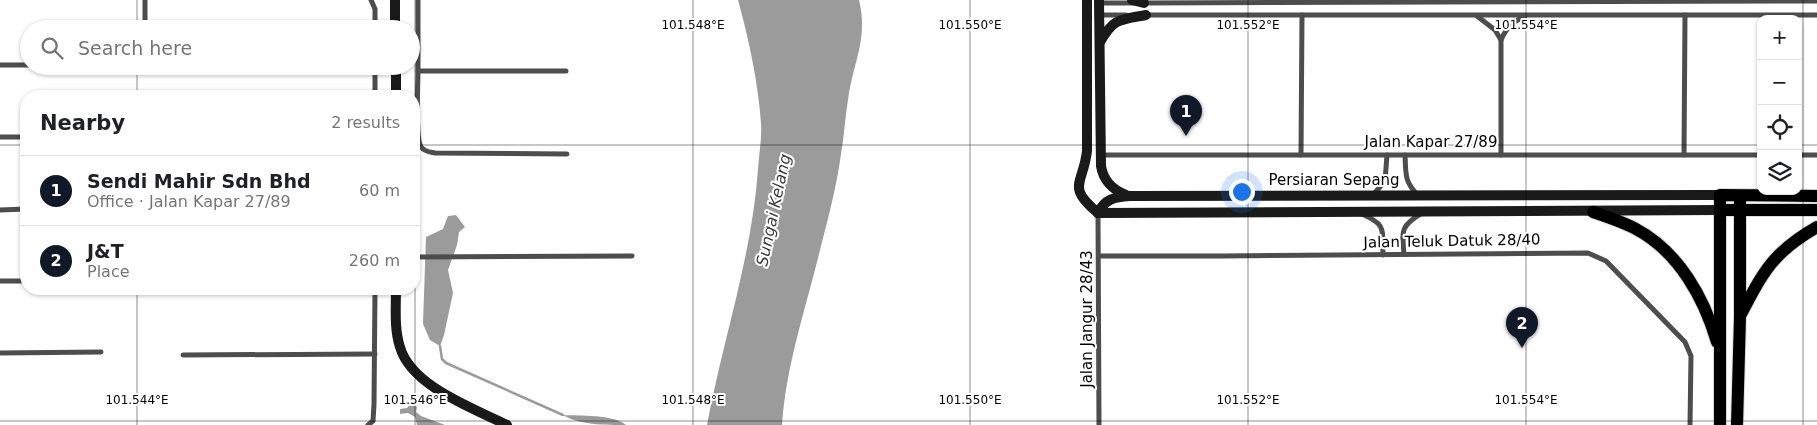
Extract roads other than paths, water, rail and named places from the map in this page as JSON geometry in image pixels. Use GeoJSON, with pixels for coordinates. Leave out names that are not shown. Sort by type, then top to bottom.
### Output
{"type":"FeatureCollection","features":[{"type":"Feature","properties":{"kind":"main road","name":"Persiaran Sepang"},"geometry":{"type":"LineString","coordinates":[[1720,195],[1817,196]]}},
{"type":"Feature","properties":{"kind":"main road"},"geometry":{"type":"LineString","coordinates":[[1720,195],[1720,425]]}},
{"type":"Feature","properties":{"kind":"main road"},"geometry":{"type":"LineString","coordinates":[[1737,425],[1740,317],[1740,196]]}},
{"type":"Feature","properties":{"kind":"main road"},"geometry":{"type":"LineString","coordinates":[[1721,210],[1817,210]]}},
{"type":"Feature","properties":{"kind":"main road"},"geometry":{"type":"LineString","coordinates":[[1593,212],[1637,230],[1654,241],[1674,262],[1703,303],[1721,354]]}},
{"type":"Feature","properties":{"kind":"main road"},"geometry":{"type":"LineString","coordinates":[[1740,317],[1767,267],[1780,252],[1817,227]]}},
{"type":"Feature","properties":{"kind":"street"},"geometry":{"type":"LineString","coordinates":[[145,0],[145,20]]}},
{"type":"Feature","properties":{"kind":"street"},"geometry":{"type":"LineString","coordinates":[[371,0],[375,9],[375,20]]}},
{"type":"Feature","properties":{"kind":"street"},"geometry":{"type":"LineString","coordinates":[[395,0],[395,20]]}},
{"type":"Feature","properties":{"kind":"street"},"geometry":{"type":"LineString","coordinates":[[418,0],[419,20]]}},
{"type":"Feature","properties":{"kind":"street"},"geometry":{"type":"LineString","coordinates":[[1132,0],[1144,3]]}},
{"type":"Feature","properties":{"kind":"street"},"geometry":{"type":"LineString","coordinates":[[1721,210],[1422,213],[1098,213],[1080,196],[1078,190],[1087,151],[1087,2],[1817,1]]}},
{"type":"Feature","properties":{"kind":"street"},"geometry":{"type":"LineString","coordinates":[[1099,2],[1102,173],[1106,180],[1119,192],[1130,196]]}},
{"type":"Feature","properties":{"kind":"street"},"geometry":{"type":"LineString","coordinates":[[1087,15],[1817,15]]}},
{"type":"Feature","properties":{"kind":"street"},"geometry":{"type":"LineString","coordinates":[[1100,43],[1114,23],[1127,18],[1146,15]]}},
{"type":"Feature","properties":{"kind":"street"},"geometry":{"type":"LineString","coordinates":[[1301,155],[1302,15]]}},
{"type":"Feature","properties":{"kind":"street"},"geometry":{"type":"LineString","coordinates":[[1477,15],[1495,30],[1500,40],[1500,155]]}},
{"type":"Feature","properties":{"kind":"street"},"geometry":{"type":"LineString","coordinates":[[1500,40],[1511,24],[1525,15]]}},
{"type":"Feature","properties":{"kind":"street"},"geometry":{"type":"LineString","coordinates":[[1684,154],[1685,15]]}},
{"type":"Feature","properties":{"kind":"street"},"geometry":{"type":"LineString","coordinates":[[0,65],[20,65]]}},
{"type":"Feature","properties":{"kind":"street"},"geometry":{"type":"LineString","coordinates":[[420,71],[566,71]]}},
{"type":"Feature","properties":{"kind":"street"},"geometry":{"type":"LineString","coordinates":[[375,75],[375,90]]}},
{"type":"Feature","properties":{"kind":"street"},"geometry":{"type":"LineString","coordinates":[[396,75],[396,90]]}},
{"type":"Feature","properties":{"kind":"street"},"geometry":{"type":"LineString","coordinates":[[419,90],[420,75]]}},
{"type":"Feature","properties":{"kind":"street"},"geometry":{"type":"LineString","coordinates":[[0,137],[20,137]]}},
{"type":"Feature","properties":{"kind":"street"},"geometry":{"type":"LineString","coordinates":[[420,146],[426,152],[435,153],[567,154]]}},
{"type":"Feature","properties":{"kind":"street","name":"Jalan Kapar 27/89"},"geometry":{"type":"LineString","coordinates":[[1101,155],[1757,154]]}},
{"type":"Feature","properties":{"kind":"street"},"geometry":{"type":"LineString","coordinates":[[1802,154],[1817,154]]}},
{"type":"Feature","properties":{"kind":"street"},"geometry":{"type":"LineString","coordinates":[[1373,196],[1385,181],[1386,155]]}},
{"type":"Feature","properties":{"kind":"street"},"geometry":{"type":"LineString","coordinates":[[1405,155],[1407,182],[1410,188],[1420,196]]}},
{"type":"Feature","properties":{"kind":"street","name":"Persiaran Sepang"},"geometry":{"type":"LineString","coordinates":[[1098,213],[1102,205],[1112,198],[1130,196],[1720,195]]}},
{"type":"Feature","properties":{"kind":"street"},"geometry":{"type":"LineString","coordinates":[[1210,196],[1210,213]]}},
{"type":"Feature","properties":{"kind":"street"},"geometry":{"type":"LineString","coordinates":[[0,210],[20,210]]}},
{"type":"Feature","properties":{"kind":"street","name":"Jalan Jangur 28/43"},"geometry":{"type":"LineString","coordinates":[[1098,213],[1099,425]]}},
{"type":"Feature","properties":{"kind":"street"},"geometry":{"type":"LineString","coordinates":[[1359,213],[1376,220],[1381,226],[1383,254]]}},
{"type":"Feature","properties":{"kind":"street"},"geometry":{"type":"LineString","coordinates":[[1404,254],[1402,233],[1404,228],[1410,220],[1422,213]]}},
{"type":"Feature","properties":{"kind":"street","name":"Jalan Teluk Datuk 28/40"},"geometry":{"type":"LineString","coordinates":[[1099,256],[1588,253],[1606,261],[1686,342],[1691,356],[1690,425]]}},
{"type":"Feature","properties":{"kind":"street"},"geometry":{"type":"LineString","coordinates":[[420,257],[632,256]]}},
{"type":"Feature","properties":{"kind":"street"},"geometry":{"type":"LineString","coordinates":[[0,281],[20,281]]}},
{"type":"Feature","properties":{"kind":"street"},"geometry":{"type":"LineString","coordinates":[[368,425],[373,421],[374,404],[375,295]]}},
{"type":"Feature","properties":{"kind":"street"},"geometry":{"type":"LineString","coordinates":[[396,295],[396,324],[399,345],[409,365],[426,381],[449,396],[507,425]]}},
{"type":"Feature","properties":{"kind":"street"},"geometry":{"type":"LineString","coordinates":[[0,353],[101,352]]}},
{"type":"Feature","properties":{"kind":"street"},"geometry":{"type":"LineString","coordinates":[[183,354],[375,354]]}},
{"type":"Feature","properties":{"kind":"water","name":"Sungai Kelang"},"geometry":{"type":"Polygon","coordinates":[[[738,0],[859,0],[861,13],[860,47],[849,93],[838,173],[791,361],[782,425],[707,425],[750,234],[761,140],[760,108],[755,77],[738,0]]]}},
{"type":"Feature","properties":{"kind":"water"},"geometry":{"type":"Polygon","coordinates":[[[456,215],[465,227],[459,232],[457,245],[448,270],[453,293],[440,346],[430,340],[423,324],[426,237],[443,229],[448,216],[456,215]]]}},
{"type":"Feature","properties":{"kind":"water"},"geometry":{"type":"Polygon","coordinates":[[[411,403],[417,407],[416,412],[421,416],[445,425],[417,425],[415,417],[408,413],[400,414],[400,409],[407,408],[411,403]]]}},
{"type":"Feature","properties":{"kind":"water"},"geometry":{"type":"Polygon","coordinates":[[[563,415],[605,417],[620,421],[626,425],[584,423],[563,415]]]}},
{"type":"Feature","properties":{"kind":"waterway"},"geometry":{"type":"LineString","coordinates":[[440,346],[442,359],[446,363],[563,415]]}},
{"type":"Feature","properties":{"kind":"place","name":"Sendi Mahir Sdn Bhd"},"geometry":{"type":"Point","coordinates":[1186,136]}},
{"type":"Feature","properties":{"kind":"place","name":"J&T"},"geometry":{"type":"Point","coordinates":[1522,348]}}]}
